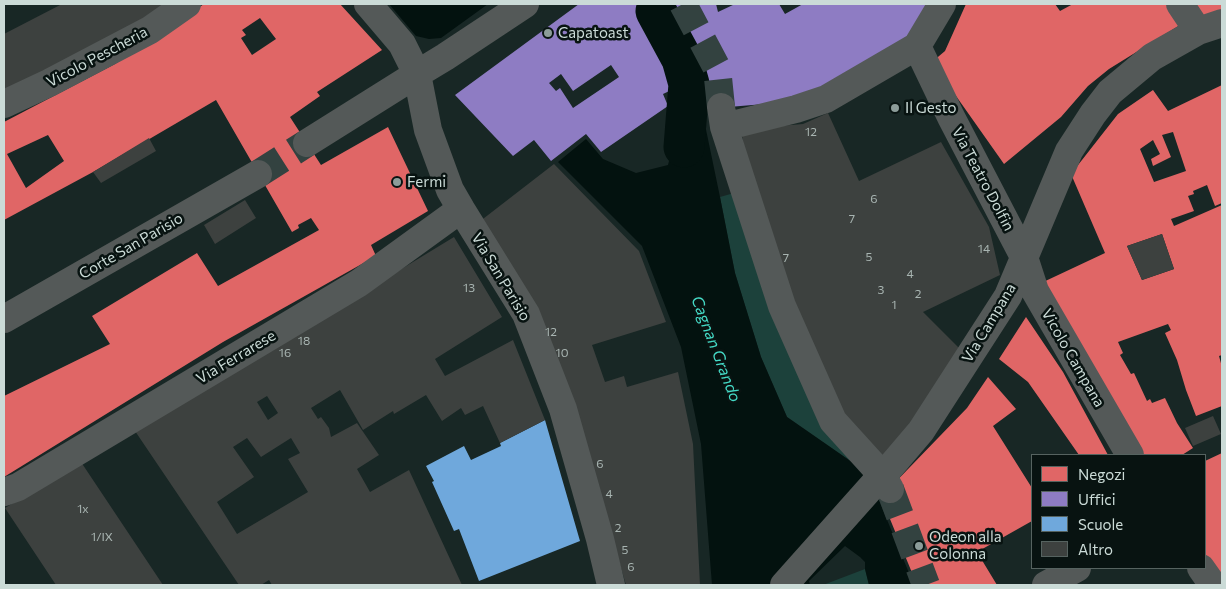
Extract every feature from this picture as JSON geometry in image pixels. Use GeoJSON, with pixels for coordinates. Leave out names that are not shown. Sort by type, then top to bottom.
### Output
{"type":"FeatureCollection","features":[{"type":"Feature","properties":{"kind":"street","name":"Vicolo Pescheria"},"geometry":{"type":"LineString","coordinates":[[4,104],[150,30],[187,4]]}},
{"type":"Feature","properties":{"kind":"street"},"geometry":{"type":"LineString","coordinates":[[368,4],[402,44],[417,74]]}},
{"type":"Feature","properties":{"kind":"street"},"geometry":{"type":"LineString","coordinates":[[307,143],[446,58],[525,4]]}},
{"type":"Feature","properties":{"kind":"street"},"geometry":{"type":"LineString","coordinates":[[886,482],[833,421],[782,306],[722,117],[796,108],[826,99],[917,46],[942,4]]}},
{"type":"Feature","properties":{"kind":"street"},"geometry":{"type":"LineString","coordinates":[[1180,4],[1215,28]]}},
{"type":"Feature","properties":{"kind":"street","name":"Via Campana"},"geometry":{"type":"LineString","coordinates":[[784,585],[886,482],[887,471],[931,415],[1008,296],[1069,151],[1110,92],[1152,57],[1215,28]]}},
{"type":"Feature","properties":{"kind":"street","name":"Via Teatro Dolfin"},"geometry":{"type":"LineString","coordinates":[[917,46],[950,117],[1024,256]]}},
{"type":"Feature","properties":{"kind":"street","name":"Via San Parisio"},"geometry":{"type":"LineString","coordinates":[[417,74],[428,130],[450,190],[526,314],[563,409],[611,585]]}},
{"type":"Feature","properties":{"kind":"street","name":"Corte San Parisio"},"geometry":{"type":"LineString","coordinates":[[4,319],[258,174]]}},
{"type":"Feature","properties":{"kind":"street","name":"Via Ferrarese"},"geometry":{"type":"LineString","coordinates":[[4,492],[18,487],[359,283],[461,209]]}},
{"type":"Feature","properties":{"kind":"street","name":"Vicolo Campana"},"geometry":{"type":"LineString","coordinates":[[1024,256],[1035,291],[1129,454]]}},
{"type":"Feature","properties":{"kind":"street"},"geometry":{"type":"LineString","coordinates":[[1046,585],[1075,569]]}},
{"type":"Feature","properties":{"kind":"street"},"geometry":{"type":"LineString","coordinates":[[1202,569],[1213,585]]}},
{"type":"Feature","properties":{"kind":"green space"},"geometry":{"type":"Polygon","coordinates":[[[734,193],[859,467],[787,417],[761,357],[735,273],[720,197],[734,193]]]}},
{"type":"Feature","properties":{"kind":"green space"},"geometry":{"type":"Polygon","coordinates":[[[865,569],[869,585],[823,585],[865,569]]]}},
{"type":"Feature","properties":{"kind":"water"},"geometry":{"type":"Polygon","coordinates":[[[389,4],[488,4],[441,38],[429,39],[416,36],[389,4]]]}},
{"type":"Feature","properties":{"kind":"water","name":"Cagnan Grando"},"geometry":{"type":"Polygon","coordinates":[[[698,91],[735,273],[761,357],[787,417],[859,467],[878,498],[914,585],[869,585],[865,562],[845,546],[809,581],[810,585],[712,585],[701,444],[681,347],[642,246],[558,162],[586,139],[603,159],[636,173],[668,165],[675,137],[681,93],[698,91]]]}},
{"type":"Feature","properties":{"kind":"building: Negozi"},"geometry":{"type":"Polygon","coordinates":[[[204,4],[340,4],[382,50],[317,92],[320,96],[290,117],[321,165],[388,127],[428,211],[371,245],[376,256],[223,342],[4,477],[4,396],[110,344],[92,316],[197,253],[218,286],[319,230],[311,218],[298,225],[299,228],[292,232],[216,100],[93,172],[4,220],[4,122],[115,64],[204,4]],[[260,18],[242,30],[246,35],[241,38],[252,55],[276,39],[260,18]],[[48,135],[7,154],[26,188],[64,161],[48,135]]]}},
{"type":"Feature","properties":{"kind":"building: Negozi"},"geometry":{"type":"Polygon","coordinates":[[[966,4],[1055,4],[1060,11],[1073,4],[1167,4],[1180,25],[1109,69],[1088,86],[1061,117],[1004,164],[932,62],[945,51],[966,4]]]}},
{"type":"Feature","properties":{"kind":"building: Negozi"},"geometry":{"type":"Polygon","coordinates":[[[1194,4],[1222,4],[1222,11],[1203,18],[1194,4]]]}},
{"type":"Feature","properties":{"kind":"building: Negozi"},"geometry":{"type":"Polygon","coordinates":[[[1222,85],[1222,203],[1215,206],[1207,185],[1193,191],[1194,194],[1188,196],[1194,211],[1171,219],[1174,226],[1222,205],[1222,355],[1219,356],[1222,367],[1222,406],[1196,416],[1177,360],[1165,333],[1171,330],[1168,324],[1118,342],[1123,353],[1120,355],[1131,374],[1134,373],[1147,401],[1150,399],[1152,403],[1165,398],[1177,423],[1193,448],[1184,454],[1138,454],[1039,284],[1105,253],[1071,174],[1118,114],[1153,90],[1168,111],[1222,85]],[[1173,132],[1162,135],[1171,157],[1153,166],[1151,159],[1160,154],[1153,140],[1140,149],[1154,182],[1186,171],[1173,132]],[[1162,234],[1127,246],[1142,280],[1174,269],[1162,234]]]}},
{"type":"Feature","properties":{"kind":"building: Negozi"},"geometry":{"type":"Polygon","coordinates":[[[1026,317],[1063,372],[1107,454],[1078,454],[1028,382],[999,359],[1026,317]]]}},
{"type":"Feature","properties":{"kind":"building: Negozi"},"geometry":{"type":"Polygon","coordinates":[[[988,377],[1016,409],[993,426],[1031,486],[1031,522],[977,552],[997,585],[917,585],[881,497],[967,408],[988,377]]]}},
{"type":"Feature","properties":{"kind":"building: Negozi"},"geometry":{"type":"Polygon","coordinates":[[[1222,453],[1222,584],[1206,560],[1206,461],[1222,453]]]}},
{"type":"Feature","properties":{"kind":"building: Uffici"},"geometry":{"type":"Polygon","coordinates":[[[579,4],[653,4],[648,19],[680,86],[663,94],[668,106],[601,152],[586,134],[551,161],[534,140],[513,156],[455,95],[579,4]],[[611,65],[573,91],[561,74],[549,83],[556,91],[560,88],[573,108],[619,77],[611,65]]]}},
{"type":"Feature","properties":{"kind":"building: Uffici"},"geometry":{"type":"Polygon","coordinates":[[[668,4],[716,4],[718,12],[735,4],[779,4],[785,14],[803,4],[937,4],[920,33],[810,95],[788,102],[705,109],[703,70],[668,4]]]}},
{"type":"Feature","properties":{"kind":"building: Scuole"},"geometry":{"type":"Polygon","coordinates":[[[545,420],[580,541],[479,581],[459,529],[454,531],[426,466],[464,446],[471,460],[501,446],[500,443],[545,420]]]}},
{"type":"Feature","properties":{"kind":"building: Altro"},"geometry":{"type":"Polygon","coordinates":[[[62,4],[165,4],[122,33],[4,95],[4,34],[62,4]]]}},
{"type":"Feature","properties":{"kind":"building: Altro"},"geometry":{"type":"Polygon","coordinates":[[[828,113],[859,181],[941,142],[989,227],[1000,275],[923,312],[962,351],[885,458],[840,414],[789,302],[743,154],[742,129],[803,124],[828,113]]]}},
{"type":"Feature","properties":{"kind":"building: Altro"},"geometry":{"type":"Polygon","coordinates":[[[149,138],[156,151],[101,183],[93,172],[149,138]]]}},
{"type":"Feature","properties":{"kind":"building: Altro"},"geometry":{"type":"Polygon","coordinates":[[[554,164],[639,251],[666,322],[592,345],[605,382],[624,376],[627,387],[678,372],[693,444],[700,585],[626,585],[572,401],[479,222],[554,164]]]}},
{"type":"Feature","properties":{"kind":"building: Altro"},"geometry":{"type":"Polygon","coordinates":[[[245,200],[256,218],[215,244],[204,225],[245,200]]]}},
{"type":"Feature","properties":{"kind":"building: Altro"},"geometry":{"type":"Polygon","coordinates":[[[1162,234],[1174,269],[1142,280],[1127,246],[1162,234]]]}},
{"type":"Feature","properties":{"kind":"building: Altro"},"geometry":{"type":"Polygon","coordinates":[[[454,237],[502,317],[435,359],[445,376],[513,340],[545,420],[500,443],[483,406],[465,415],[461,408],[442,421],[426,395],[394,414],[393,411],[363,430],[340,390],[311,408],[318,419],[321,417],[329,428],[331,437],[357,423],[379,455],[357,469],[370,492],[409,470],[462,585],[272,585],[269,580],[261,585],[239,585],[135,431],[454,237]],[[267,396],[257,402],[268,420],[278,413],[267,396]],[[247,438],[233,447],[254,477],[217,502],[237,534],[308,492],[288,459],[300,453],[291,438],[261,457],[247,438]]]}},
{"type":"Feature","properties":{"kind":"building: Altro"},"geometry":{"type":"Polygon","coordinates":[[[1213,416],[1221,434],[1193,446],[1185,428],[1213,416]]]}},
{"type":"Feature","properties":{"kind":"building: Altro"},"geometry":{"type":"Polygon","coordinates":[[[81,462],[163,585],[56,585],[5,508],[81,462]]]}},
{"type":"Feature","properties":{"kind":"waterway"},"geometry":{"type":"LineString","coordinates":[[656,11],[682,59],[689,84],[684,147]]}},
{"type":"Feature","properties":{"kind":"tunnel"},"geometry":{"type":"LineString","coordinates":[[683,4],[717,68],[721,107]]}},
{"type":"Feature","properties":{"kind":"tunnel"},"geometry":{"type":"LineString","coordinates":[[258,174],[307,143]]}},
{"type":"Feature","properties":{"kind":"tunnel"},"geometry":{"type":"LineString","coordinates":[[890,489],[926,585]]}},
{"type":"Feature","properties":{"kind":"place","name":"Capatoast"},"geometry":{"type":"Point","coordinates":[548,33]}},
{"type":"Feature","properties":{"kind":"place","name":"Il Gesto"},"geometry":{"type":"Point","coordinates":[895,108]}},
{"type":"Feature","properties":{"kind":"place","name":"Fermi"},"geometry":{"type":"Point","coordinates":[397,182]}},
{"type":"Feature","properties":{"kind":"place","name":"Odeon alla Colonna"},"geometry":{"type":"Point","coordinates":[919,546]}}]}
